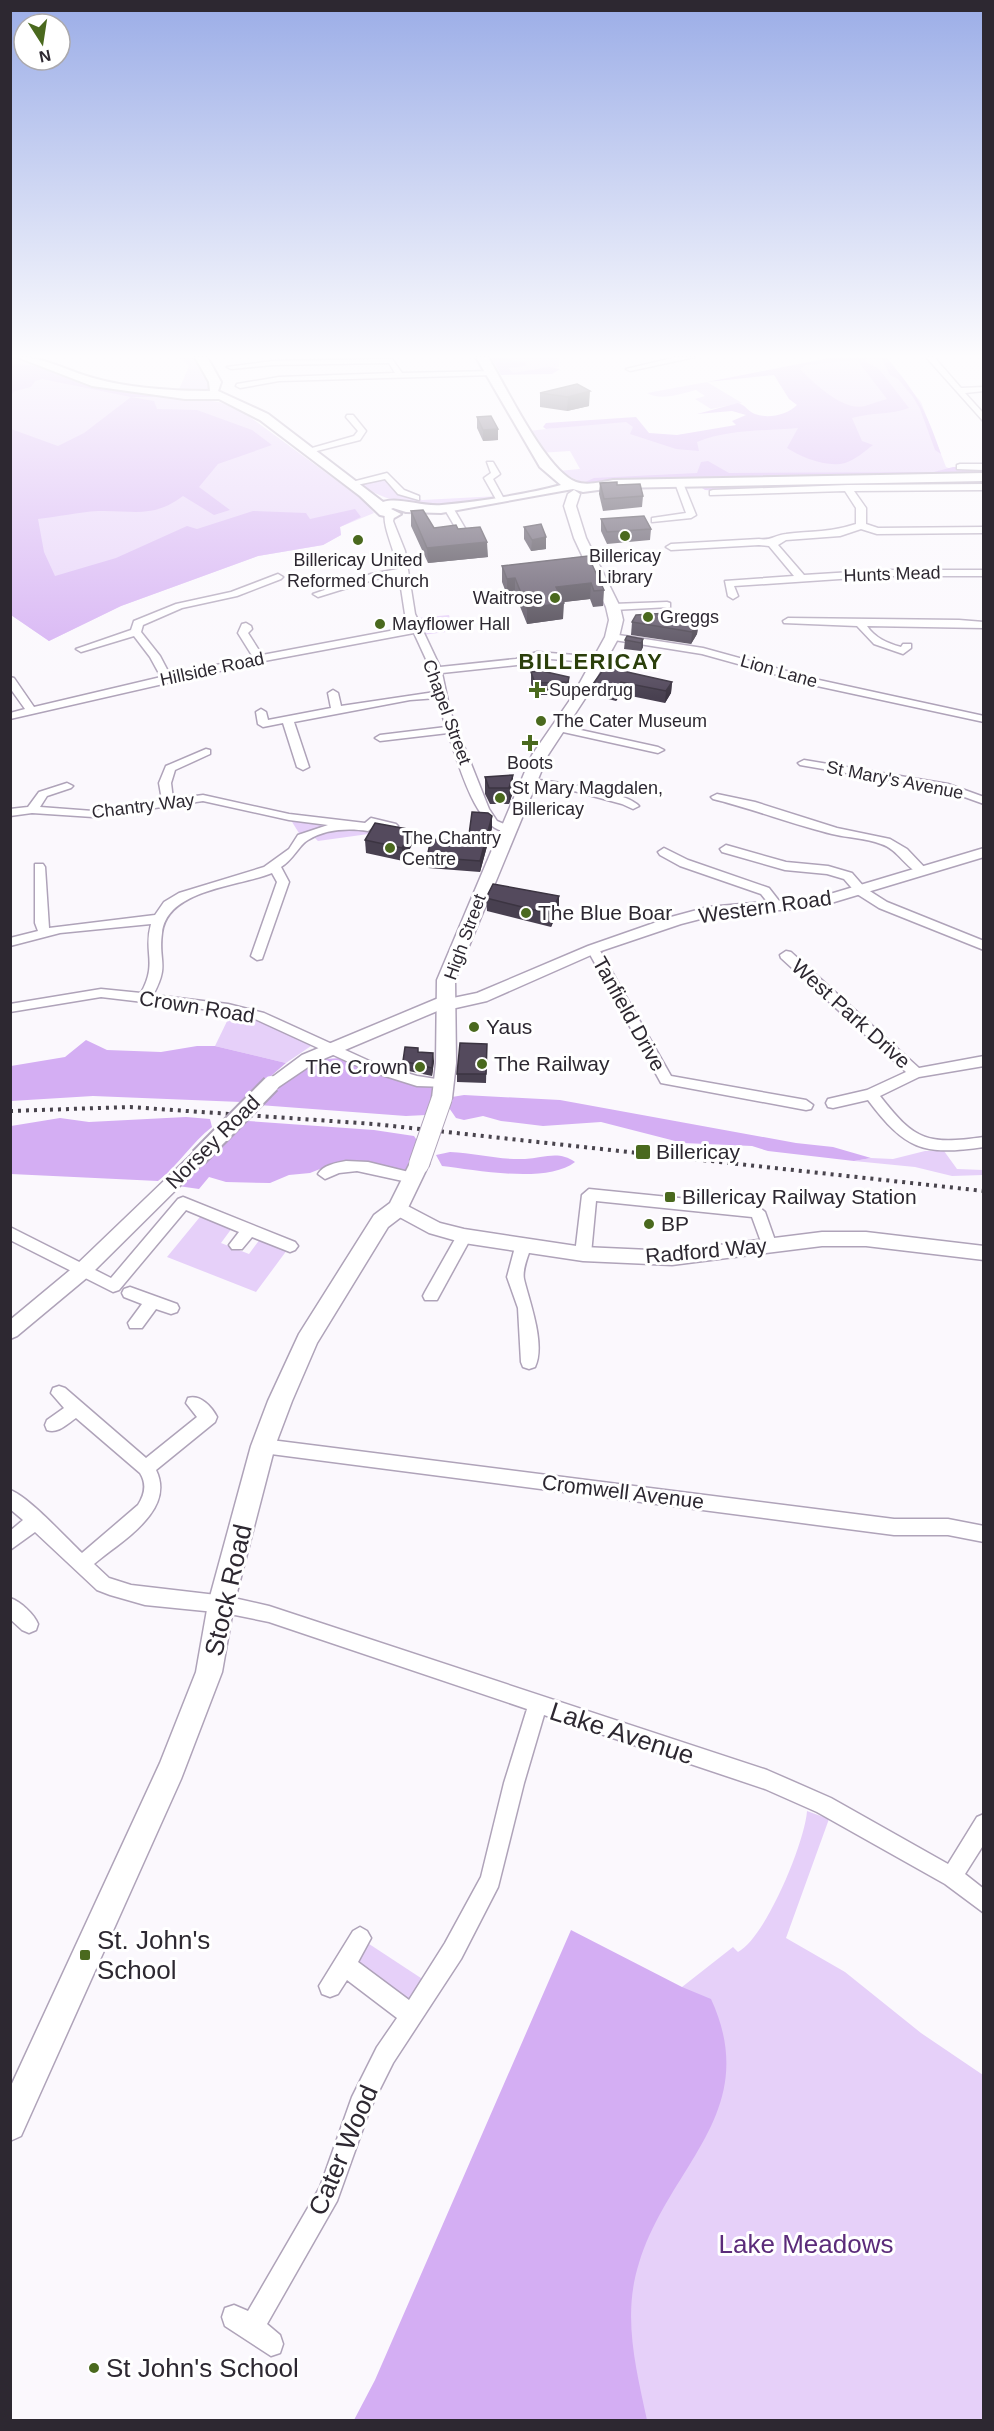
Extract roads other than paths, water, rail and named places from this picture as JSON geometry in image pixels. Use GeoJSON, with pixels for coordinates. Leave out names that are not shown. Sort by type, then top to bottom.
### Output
{"type":"FeatureCollection","features":[{"type":"Feature","properties":{"kind":"main road"},"geometry":{"type":"LineString","coordinates":[[334,470],[388,509],[400,513],[411,503],[449,508],[613,484],[984,477]]}},
{"type":"Feature","properties":{"kind":"main road"},"geometry":{"type":"LineString","coordinates":[[553,470],[573,489]]}},
{"type":"Feature","properties":{"kind":"main road","name":"High Street"},"geometry":{"type":"LineString","coordinates":[[446,1062],[446,980],[507,829],[540,755],[601,660],[612,638],[616,620],[613,607],[580,538],[570,506],[573,489]]}},
{"type":"Feature","properties":{"kind":"main road","name":"Stock Road"},"geometry":{"type":"LineString","coordinates":[[10,2125],[86,1963],[191,1721],[209,1672],[220,1604],[263,1446],[307,1340],[355,1259],[381,1221],[398,1208],[415,1171],[443,1091],[446,1062]]}},
{"type":"Feature","properties":{"kind":"street"},"geometry":{"type":"LineString","coordinates":[[494,470],[496,474],[488,478],[500,499]]}},
{"type":"Feature","properties":{"kind":"street"},"geometry":{"type":"LineString","coordinates":[[713,493],[848,488],[966,477],[978,470]]}},
{"type":"Feature","properties":{"kind":"street"},"geometry":{"type":"LineString","coordinates":[[352,483],[370,477],[387,476],[411,503]]}},
{"type":"Feature","properties":{"kind":"street"},"geometry":{"type":"LineString","coordinates":[[966,477],[984,487]]}},
{"type":"Feature","properties":{"kind":"street"},"geometry":{"type":"LineString","coordinates":[[655,520],[691,515],[680,483]]}},
{"type":"Feature","properties":{"kind":"street"},"geometry":{"type":"LineString","coordinates":[[848,488],[861,508],[861,526]]}},
{"type":"Feature","properties":{"kind":"street"},"geometry":{"type":"LineString","coordinates":[[449,508],[464,535]]}},
{"type":"Feature","properties":{"kind":"street","name":"Chapel Street"},"geometry":{"type":"LineString","coordinates":[[388,509],[389,523],[404,571],[406,597],[415,630],[436,670],[445,711],[483,810],[493,823],[507,829]]}},
{"type":"Feature","properties":{"kind":"street"},"geometry":{"type":"LineString","coordinates":[[671,547],[759,542],[772,544],[784,537],[840,533],[861,526],[877,531],[984,530]]}},
{"type":"Feature","properties":{"kind":"street"},"geometry":{"type":"LineString","coordinates":[[772,544],[800,577]]}},
{"type":"Feature","properties":{"kind":"street"},"geometry":{"type":"LineString","coordinates":[[318,594],[374,576],[404,571]]}},
{"type":"Feature","properties":{"kind":"street","name":"Hunts Mead"},"geometry":{"type":"LineString","coordinates":[[733,596],[726,579],[884,573],[984,573]]}},
{"type":"Feature","properties":{"kind":"street"},"geometry":{"type":"LineString","coordinates":[[136,632],[138,623],[148,618],[179,606],[278,577]]}},
{"type":"Feature","properties":{"kind":"street"},"geometry":{"type":"LineString","coordinates":[[613,607],[667,605]]}},
{"type":"Feature","properties":{"kind":"street"},"geometry":{"type":"LineString","coordinates":[[788,621],[832,625],[935,622],[984,625]]}},
{"type":"Feature","properties":{"kind":"street"},"geometry":{"type":"LineString","coordinates":[[860,623],[865,633],[874,640],[905,648],[915,654]]}},
{"type":"Feature","properties":{"kind":"street"},"geometry":{"type":"LineString","coordinates":[[246,626],[247,629],[243,633],[259,659]]}},
{"type":"Feature","properties":{"kind":"street","name":"Hillside Road"},"geometry":{"type":"LineString","coordinates":[[10,716],[259,659],[364,637],[415,630]]}},
{"type":"Feature","properties":{"kind":"street"},"geometry":{"type":"LineString","coordinates":[[81,649],[136,632]]}},
{"type":"Feature","properties":{"kind":"street"},"geometry":{"type":"LineString","coordinates":[[136,632],[155,656],[167,679]]}},
{"type":"Feature","properties":{"kind":"street","name":"Lion Lane"},"geometry":{"type":"LineString","coordinates":[[612,638],[703,651],[818,683],[984,719]]}},
{"type":"Feature","properties":{"kind":"street"},"geometry":{"type":"LineString","coordinates":[[436,670],[474,668],[541,656],[560,655],[601,660]]}},
{"type":"Feature","properties":{"kind":"street"},"geometry":{"type":"LineString","coordinates":[[13,677],[33,711]]}},
{"type":"Feature","properties":{"kind":"street"},"geometry":{"type":"LineString","coordinates":[[333,693],[337,712]]}},
{"type":"Feature","properties":{"kind":"street"},"geometry":{"type":"LineString","coordinates":[[261,712],[263,724],[393,700],[442,694]]}},
{"type":"Feature","properties":{"kind":"street"},"geometry":{"type":"LineString","coordinates":[[288,721],[303,767]]}},
{"type":"Feature","properties":{"kind":"street"},"geometry":{"type":"LineString","coordinates":[[558,728],[658,750]]}},
{"type":"Feature","properties":{"kind":"street"},"geometry":{"type":"LineString","coordinates":[[380,738],[452,729]]}},
{"type":"Feature","properties":{"kind":"street"},"geometry":{"type":"LineString","coordinates":[[168,801],[165,783],[170,768],[206,752]]}},
{"type":"Feature","properties":{"kind":"street","name":"St Mary's Avenue"},"geometry":{"type":"LineString","coordinates":[[804,763],[948,787],[984,801]]}},
{"type":"Feature","properties":{"kind":"street"},"geometry":{"type":"LineString","coordinates":[[529,782],[576,788],[626,801],[633,806]]}},
{"type":"Feature","properties":{"kind":"street"},"geometry":{"type":"LineString","coordinates":[[32,810],[43,794],[67,786]]}},
{"type":"Feature","properties":{"kind":"street"},"geometry":{"type":"LineString","coordinates":[[717,797],[750,800],[797,821],[840,833],[887,841],[899,847],[921,870]]}},
{"type":"Feature","properties":{"kind":"street","name":"Chantry Way"},"geometry":{"type":"LineString","coordinates":[[10,813],[32,810],[93,814],[168,801],[214,799],[289,817],[344,824]]}},
{"type":"Feature","properties":{"kind":"street"},"geometry":{"type":"LineString","coordinates":[[289,817],[302,838]]}},
{"type":"Feature","properties":{"kind":"street"},"geometry":{"type":"LineString","coordinates":[[145,998],[157,972],[155,944],[158,919],[178,896],[276,868],[295,851],[302,838],[344,824],[368,827],[371,822],[392,826]]}},
{"type":"Feature","properties":{"kind":"street"},"geometry":{"type":"LineString","coordinates":[[726,849],[785,866],[848,876],[861,891],[883,905],[984,946]]}},
{"type":"Feature","properties":{"kind":"street"},"geometry":{"type":"LineString","coordinates":[[664,852],[684,863],[765,891],[777,906]]}},
{"type":"Feature","properties":{"kind":"street","name":"Western Road"},"geometry":{"type":"LineString","coordinates":[[447,1003],[501,989],[593,949],[654,927],[708,912],[821,901],[861,891],[921,870],[984,852]]}},
{"type":"Feature","properties":{"kind":"street"},"geometry":{"type":"LineString","coordinates":[[676,874],[684,863]]}},
{"type":"Feature","properties":{"kind":"street"},"geometry":{"type":"LineString","coordinates":[[39,867],[40,923],[45,933]]}},
{"type":"Feature","properties":{"kind":"street"},"geometry":{"type":"LineString","coordinates":[[257,956],[283,882],[276,868]]}},
{"type":"Feature","properties":{"kind":"street"},"geometry":{"type":"LineString","coordinates":[[10,942],[45,933],[158,919]]}},
{"type":"Feature","properties":{"kind":"street","name":"Tanfield Drive"},"geometry":{"type":"LineString","coordinates":[[593,949],[666,1080],[806,1105]]}},
{"type":"Feature","properties":{"kind":"street","name":"West Park Drive"},"geometry":{"type":"LineString","coordinates":[[786,955],[916,1073]]}},
{"type":"Feature","properties":{"kind":"street","name":"Crown Road"},"geometry":{"type":"LineString","coordinates":[[10,1008],[93,994],[228,1008],[259,1016],[371,1067],[443,1091]]}},
{"type":"Feature","properties":{"kind":"street","name":"Norsey Road"},"geometry":{"type":"LineString","coordinates":[[10,1331],[82,1271],[271,1084],[308,1059],[447,1003]]}},
{"type":"Feature","properties":{"kind":"street"},"geometry":{"type":"LineString","coordinates":[[833,1103],[871,1094],[916,1073],[943,1071],[984,1061]]}},
{"type":"Feature","properties":{"kind":"street"},"geometry":{"type":"LineString","coordinates":[[871,1094],[891,1121],[925,1145],[941,1148],[984,1142]]}},
{"type":"Feature","properties":{"kind":"street"},"geometry":{"type":"LineString","coordinates":[[325,1174],[339,1165],[415,1171]]}},
{"type":"Feature","properties":{"kind":"street"},"geometry":{"type":"LineString","coordinates":[[583,1254],[589,1195],[758,1212],[770,1246]]}},
{"type":"Feature","properties":{"kind":"street"},"geometry":{"type":"LineString","coordinates":[[120,1289],[183,1203],[290,1246]]}},
{"type":"Feature","properties":{"kind":"street","name":"Radford Way"},"geometry":{"type":"LineString","coordinates":[[398,1208],[435,1228],[464,1236],[523,1247],[583,1254],[672,1258],[822,1239],[866,1239],[984,1254]]}},
{"type":"Feature","properties":{"kind":"street"},"geometry":{"type":"LineString","coordinates":[[237,1245],[249,1230]]}},
{"type":"Feature","properties":{"kind":"street"},"geometry":{"type":"LineString","coordinates":[[10,1233],[120,1289],[171,1308]]}},
{"type":"Feature","properties":{"kind":"street"},"geometry":{"type":"LineString","coordinates":[[431,1296],[464,1236]]}},
{"type":"Feature","properties":{"kind":"street"},"geometry":{"type":"LineString","coordinates":[[523,1247],[516,1277],[525,1296],[529,1322],[529,1362]]}},
{"type":"Feature","properties":{"kind":"street"},"geometry":{"type":"LineString","coordinates":[[136,1323],[152,1302]]}},
{"type":"Feature","properties":{"kind":"street"},"geometry":{"type":"LineString","coordinates":[[59,1393],[146,1468],[155,1487],[151,1500],[134,1519],[83,1563]]}},
{"type":"Feature","properties":{"kind":"street"},"geometry":{"type":"LineString","coordinates":[[146,1468],[209,1417],[194,1403]]}},
{"type":"Feature","properties":{"kind":"street"},"geometry":{"type":"LineString","coordinates":[[54,1425],[76,1408]]}},
{"type":"Feature","properties":{"kind":"street","name":"Cromwell Avenue"},"geometry":{"type":"LineString","coordinates":[[263,1446],[894,1527],[948,1527],[984,1534]]}},
{"type":"Feature","properties":{"kind":"street","name":"Lake Avenue"},"geometry":{"type":"LineString","coordinates":[[10,1497],[103,1584],[125,1593],[220,1604],[269,1614],[537,1706],[796,1791],[952,1876],[984,1903]]}},
{"type":"Feature","properties":{"kind":"street"},"geometry":{"type":"LineString","coordinates":[[10,1542],[36,1520]]}},
{"type":"Feature","properties":{"kind":"street"},"geometry":{"type":"LineString","coordinates":[[10,1606],[29,1624]]}},
{"type":"Feature","properties":{"kind":"street","name":"Cater Wood"},"geometry":{"type":"LineString","coordinates":[[271,2344],[243,2322],[330,2193],[360,2105],[385,2055],[453,1951],[491,1880],[514,1783],[537,1706]]}},
{"type":"Feature","properties":{"kind":"street"},"geometry":{"type":"LineString","coordinates":[[952,1876],[984,1824]]}},
{"type":"Feature","properties":{"kind":"street"},"geometry":{"type":"LineString","coordinates":[[330,1986],[360,1938]]}},
{"type":"Feature","properties":{"kind":"street"},"geometry":{"type":"LineString","coordinates":[[344,1965],[412,2015]]}},
{"type":"Feature","properties":{"kind":"railway"},"geometry":{"type":"LineString","coordinates":[[10,1111],[130,1107],[374,1124],[984,1191]]}},
{"type":"Feature","properties":{"kind":"place","name":"Billericay Library"},"geometry":{"type":"Point","coordinates":[625,536]}},
{"type":"Feature","properties":{"kind":"place","name":"Billericay United Reformed Church"},"geometry":{"type":"Point","coordinates":[358,540]}},
{"type":"Feature","properties":{"kind":"place","name":"Waitrose"},"geometry":{"type":"Point","coordinates":[555,598]}},
{"type":"Feature","properties":{"kind":"place","name":"Greggs"},"geometry":{"type":"Point","coordinates":[648,617]}},
{"type":"Feature","properties":{"kind":"place","name":"Mayflower Hall"},"geometry":{"type":"Point","coordinates":[380,624]}},
{"type":"Feature","properties":{"kind":"place","name":"Superdrug"},"geometry":{"type":"Point","coordinates":[537,690]}},
{"type":"Feature","properties":{"kind":"place","name":"The Cater Museum"},"geometry":{"type":"Point","coordinates":[541,721]}},
{"type":"Feature","properties":{"kind":"place","name":"Boots"},"geometry":{"type":"Point","coordinates":[530,743]}},
{"type":"Feature","properties":{"kind":"place","name":"St Mary Magdalen, Billericay"},"geometry":{"type":"Point","coordinates":[500,798]}},
{"type":"Feature","properties":{"kind":"place","name":"The Chantry Centre"},"geometry":{"type":"Point","coordinates":[390,848]}},
{"type":"Feature","properties":{"kind":"place","name":"The Blue Boar"},"geometry":{"type":"Point","coordinates":[526,913]}},
{"type":"Feature","properties":{"kind":"place","name":"Yaus"},"geometry":{"type":"Point","coordinates":[474,1027]}},
{"type":"Feature","properties":{"kind":"place","name":"The Railway"},"geometry":{"type":"Point","coordinates":[482,1064]}},
{"type":"Feature","properties":{"kind":"place","name":"The Crown"},"geometry":{"type":"Point","coordinates":[420,1067]}},
{"type":"Feature","properties":{"kind":"place","name":"Billericay"},"geometry":{"type":"Point","coordinates":[643,1152]}},
{"type":"Feature","properties":{"kind":"place","name":"Billericay Railway Station"},"geometry":{"type":"Point","coordinates":[670,1197]}},
{"type":"Feature","properties":{"kind":"place","name":"BP"},"geometry":{"type":"Point","coordinates":[649,1224]}},
{"type":"Feature","properties":{"kind":"place","name":"St. John's School"},"geometry":{"type":"Point","coordinates":[85,1955]}},
{"type":"Feature","properties":{"kind":"place","name":"St John's School"},"geometry":{"type":"Point","coordinates":[94,2368]}},
{"type":"Feature","properties":{"kind":"district","name":"BILLERICAY"},"geometry":{"type":"Point","coordinates":[591,661]}},
{"type":"Feature","properties":{"kind":"park label","name":"Lake Meadows"},"geometry":{"type":"Point","coordinates":[806,2244]}}]}
